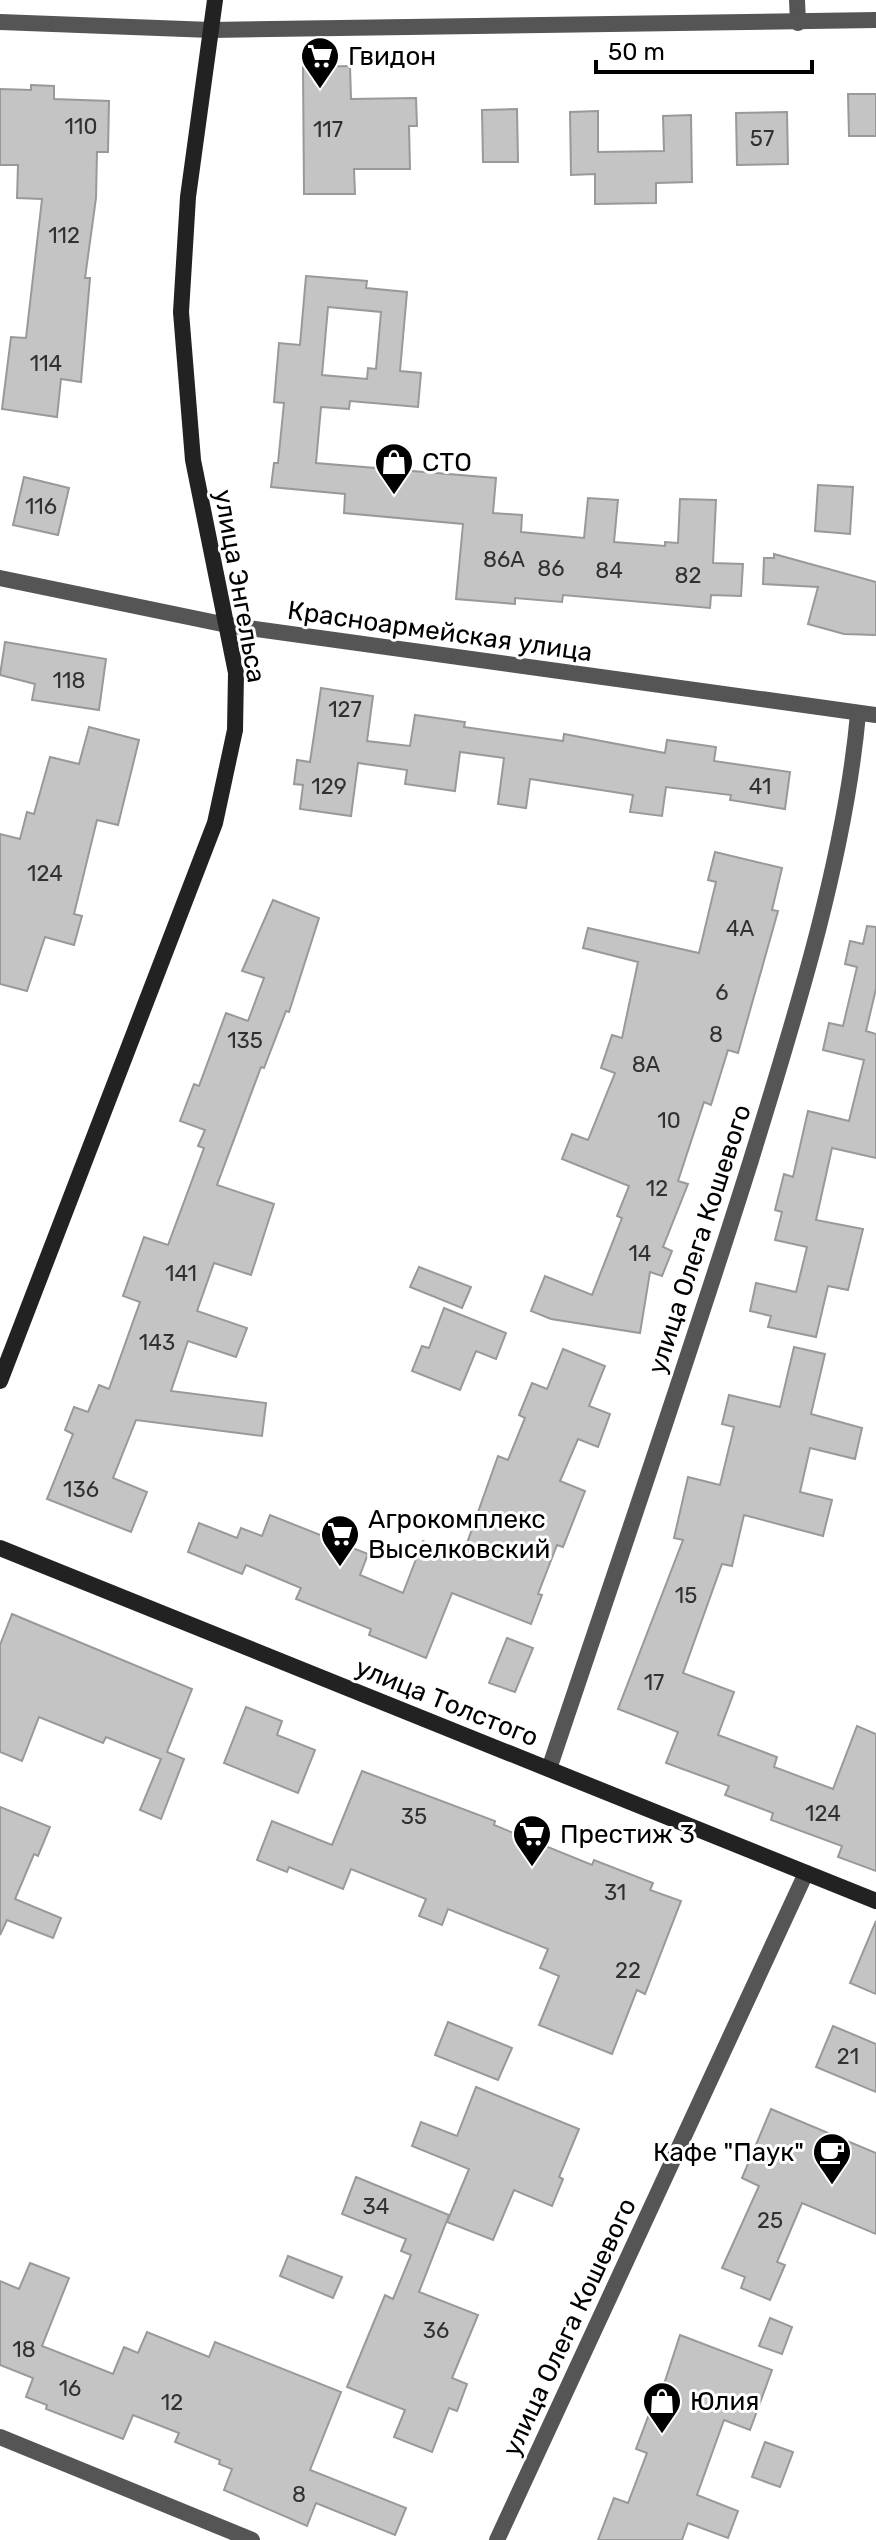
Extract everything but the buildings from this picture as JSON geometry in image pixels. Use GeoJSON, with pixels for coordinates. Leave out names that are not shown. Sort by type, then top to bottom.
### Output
{"type":"FeatureCollection","features":[{"type":"Feature","properties":{"kind":"street","name":"улица Энгельса"},"geometry":{"type":"LineString","coordinates":[[0,1381],[215,823],[235,730],[236,673],[193,460],[181,312],[188,197],[215,0]]}},
{"type":"Feature","properties":{"kind":"street"},"geometry":{"type":"LineString","coordinates":[[797,0],[798,23]]}},
{"type":"Feature","properties":{"kind":"street"},"geometry":{"type":"LineString","coordinates":[[0,22],[211,30],[876,20]]}},
{"type":"Feature","properties":{"kind":"street","name":"Красноармейская улица"},"geometry":{"type":"LineString","coordinates":[[0,578],[227,625],[876,715]]}},
{"type":"Feature","properties":{"kind":"street","name":"улица Олега Кошевого"},"geometry":{"type":"LineString","coordinates":[[549,1769],[716,1272],[782,1058],[851,782],[858,714]]}},
{"type":"Feature","properties":{"kind":"street","name":"улица Толстого"},"geometry":{"type":"LineString","coordinates":[[0,1548],[876,1901]]}},
{"type":"Feature","properties":{"kind":"street","name":"улица Олега Кошевого"},"geometry":{"type":"LineString","coordinates":[[497,2540],[806,1873]]}},
{"type":"Feature","properties":{"kind":"street"},"geometry":{"type":"LineString","coordinates":[[0,2437],[252,2540]]}},
{"type":"Feature","properties":{"kind":"place","name":"Гвидон"},"geometry":{"type":"Point","coordinates":[320,90]}},
{"type":"Feature","properties":{"kind":"place","name":"СТО"},"geometry":{"type":"Point","coordinates":[394,496]}},
{"type":"Feature","properties":{"kind":"place","name":"Агрокомплекс Выселковский"},"geometry":{"type":"Point","coordinates":[340,1568]}},
{"type":"Feature","properties":{"kind":"place","name":"Престиж 3"},"geometry":{"type":"Point","coordinates":[532,1868]}},
{"type":"Feature","properties":{"kind":"place","name":"Кафе \"Паук\""},"geometry":{"type":"Point","coordinates":[832,2186]}},
{"type":"Feature","properties":{"kind":"place","name":"Юлия"},"geometry":{"type":"Point","coordinates":[662,2435]}}]}
